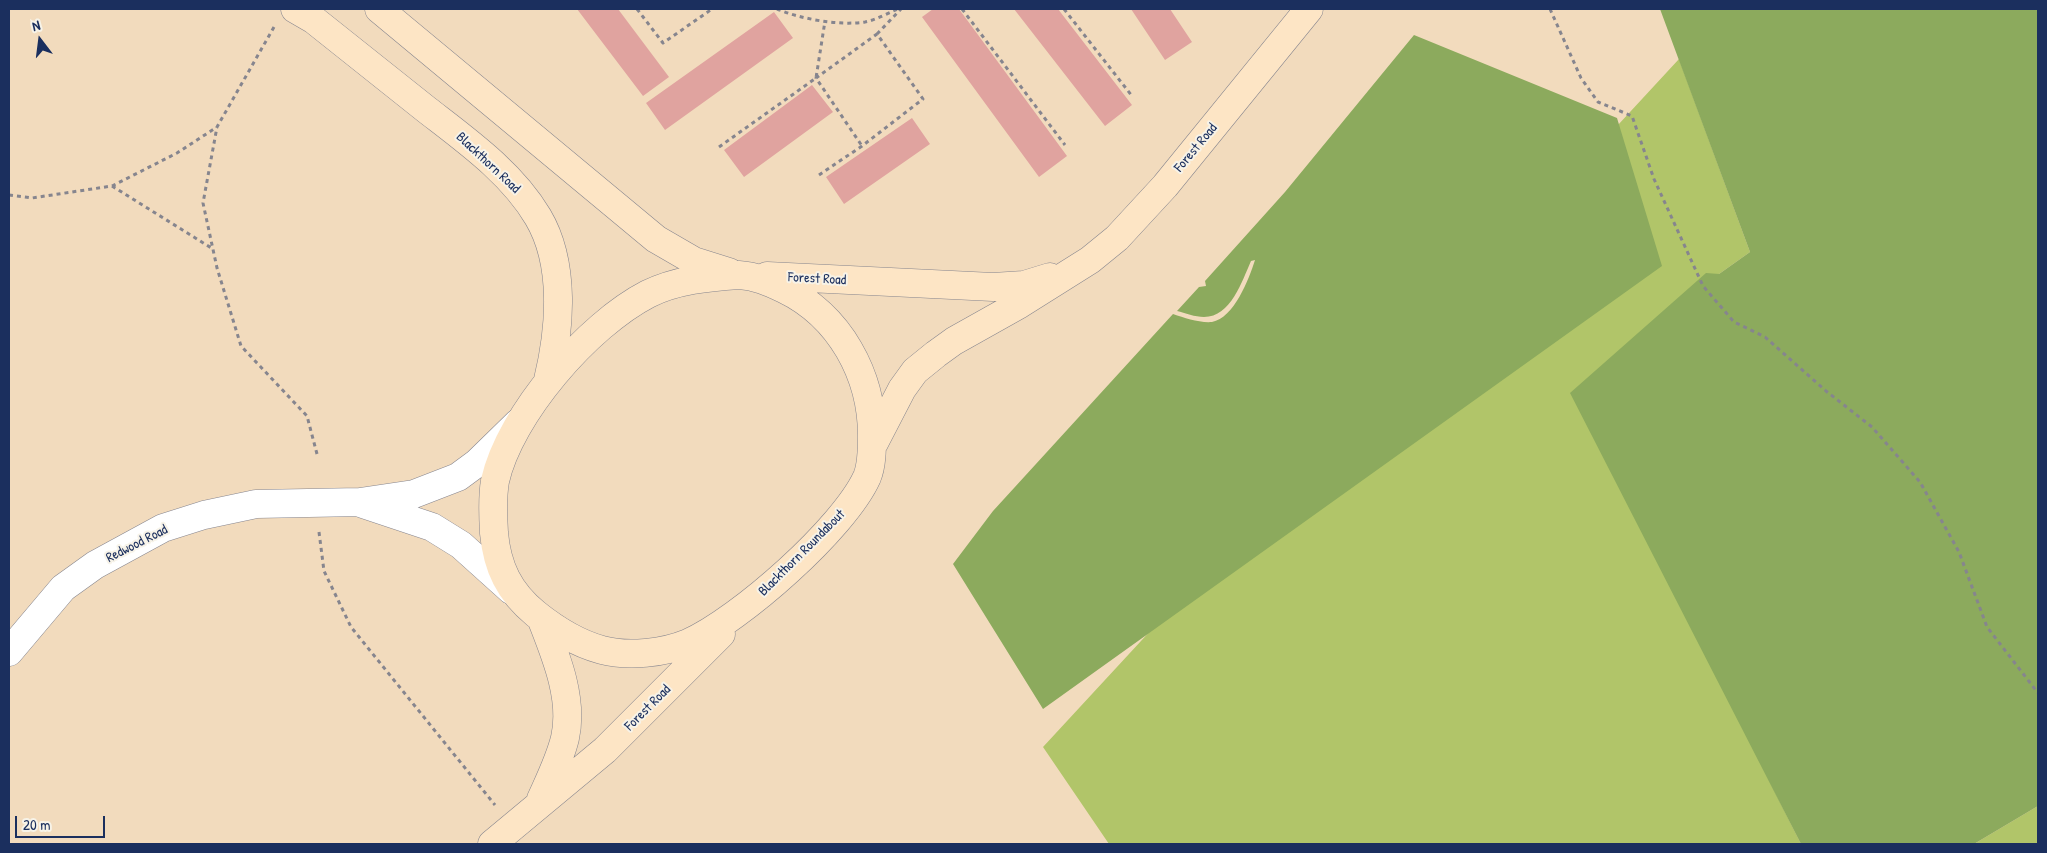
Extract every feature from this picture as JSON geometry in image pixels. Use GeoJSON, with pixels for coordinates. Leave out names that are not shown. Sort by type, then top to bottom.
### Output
{"type":"FeatureCollection","features":[{"type":"Feature","properties":{"kind":"street","name":"Blackthorn Road"},"geometry":{"type":"LineString","coordinates":[[295,9],[314,20],[460,136],[503,173],[539,218],[549,244],[558,302],[557,343],[547,386]]}},
{"type":"Feature","properties":{"kind":"street"},"geometry":{"type":"LineString","coordinates":[[379,9],[656,239],[694,261],[741,275]]}},
{"type":"Feature","properties":{"kind":"street","name":"Forest Road"},"geometry":{"type":"LineString","coordinates":[[872,447],[891,407],[915,371],[954,340],[1020,304],[1104,250],[1147,206],[1238,98],[1309,9]]}},
{"type":"Feature","properties":{"kind":"street","name":"Forest Road"},"geometry":{"type":"LineString","coordinates":[[741,275],[993,287],[1024,284],[1068,272]]}},
{"type":"Feature","properties":{"kind":"street","name":"Blackthorn Roundabout"},"geometry":{"type":"LineString","coordinates":[[741,275],[763,278],[792,293],[813,308],[833,326],[848,347],[860,370],[868,394],[872,421],[872,447],[868,474],[854,500],[816,542],[748,606],[714,630],[686,644],[664,650],[634,653],[610,652],[580,643],[540,618],[512,590],[501,570],[496,548],[493,500],[495,481],[512,436],[547,386],[582,343],[614,316],[649,294],[691,280],[741,275]]}},
{"type":"Feature","properties":{"kind":"street","name":"Redwood Road"},"geometry":{"type":"LineString","coordinates":[[9,652],[63,588],[95,565],[163,528],[204,515],[256,504],[360,502],[414,494],[458,477],[478,463],[523,419]]}},
{"type":"Feature","properties":{"kind":"street","name":"Redwood Road"},"geometry":{"type":"LineString","coordinates":[[360,502],[432,527],[460,545],[512,590]]}},
{"type":"Feature","properties":{"kind":"street","name":"Forest Road"},"geometry":{"type":"LineString","coordinates":[[492,844],[612,743],[748,606]]}},
{"type":"Feature","properties":{"kind":"street","name":"Forest Road"},"geometry":{"type":"LineString","coordinates":[[539,803],[558,760],[566,736],[564,690],[560,667],[540,618]]}},
{"type":"Feature","properties":{"kind":"path"},"geometry":{"type":"LineString","coordinates":[[637,9],[663,43],[712,9]]}},
{"type":"Feature","properties":{"kind":"path"},"geometry":{"type":"LineString","coordinates":[[777,9],[790,14],[825,21],[866,22],[899,9]]}},
{"type":"Feature","properties":{"kind":"path"},"geometry":{"type":"LineString","coordinates":[[718,147],[877,34],[899,9]]}},
{"type":"Feature","properties":{"kind":"path"},"geometry":{"type":"LineString","coordinates":[[962,9],[1065,145]]}},
{"type":"Feature","properties":{"kind":"path"},"geometry":{"type":"LineString","coordinates":[[1064,9],[1132,96]]}},
{"type":"Feature","properties":{"kind":"path"},"geometry":{"type":"LineString","coordinates":[[1550,9],[1581,78],[1598,102],[1632,116],[1654,179],[1703,286],[1734,322],[1765,337],[1826,391],[1872,427],[1920,482],[1959,552],[1987,627],[2038,693]]}},
{"type":"Feature","properties":{"kind":"path"},"geometry":{"type":"LineString","coordinates":[[825,21],[816,78],[862,146]]}},
{"type":"Feature","properties":{"kind":"path"},"geometry":{"type":"LineString","coordinates":[[274,26],[217,127],[203,203],[213,250],[241,346],[307,416],[317,454]]}},
{"type":"Feature","properties":{"kind":"path"},"geometry":{"type":"LineString","coordinates":[[819,175],[862,146],[923,99],[877,34]]}},
{"type":"Feature","properties":{"kind":"path"},"geometry":{"type":"LineString","coordinates":[[9,196],[32,198],[112,186],[177,153],[217,127]]}},
{"type":"Feature","properties":{"kind":"path"},"geometry":{"type":"LineString","coordinates":[[112,186],[213,250]]}},
{"type":"Feature","properties":{"kind":"path"},"geometry":{"type":"LineString","coordinates":[[318,526],[324,571],[351,627],[495,805]]}},
{"type":"Feature","properties":{"kind":"green space"},"geometry":{"type":"Polygon","coordinates":[[[1660,9],[2038,9],[2038,806],[1974,844],[1801,844],[1570,393],[1706,273],[1719,274],[1750,252],[1660,9]]]}},
{"type":"Feature","properties":{"kind":"green space"},"geometry":{"type":"Polygon","coordinates":[[[1414,35],[1617,118],[1662,266],[1043,709],[953,564],[993,511],[1173,314],[1192,320],[1212,322],[1220,319],[1234,306],[1240,297],[1255,260],[1251,261],[1239,288],[1228,305],[1221,311],[1204,317],[1177,311],[1199,287],[1206,286],[1205,281],[1285,192],[1414,35]]]}},
{"type":"Feature","properties":{"kind":"green space"},"geometry":{"type":"Polygon","coordinates":[[[1679,59],[1750,252],[1719,274],[1746,734],[1801,844],[1109,844],[1043,747],[1679,59]]]}},
{"type":"Feature","properties":{"kind":"green space"},"geometry":{"type":"Polygon","coordinates":[[[2038,806],[2038,844],[1974,844],[2038,806]]]}},
{"type":"Feature","properties":{"kind":"building"},"geometry":{"type":"Polygon","coordinates":[[[577,9],[618,9],[669,77],[643,96],[577,9]]]}},
{"type":"Feature","properties":{"kind":"building"},"geometry":{"type":"Polygon","coordinates":[[[933,9],[959,9],[1067,156],[1039,177],[922,17],[933,9]]]}},
{"type":"Feature","properties":{"kind":"building"},"geometry":{"type":"Polygon","coordinates":[[[1014,9],[1058,9],[1132,105],[1105,126],[1014,9]]]}},
{"type":"Feature","properties":{"kind":"building"},"geometry":{"type":"Polygon","coordinates":[[[1131,9],[1170,9],[1192,42],[1165,60],[1131,9]]]}},
{"type":"Feature","properties":{"kind":"building"},"geometry":{"type":"Polygon","coordinates":[[[774,12],[793,38],[665,130],[646,103],[774,12]]]}},
{"type":"Feature","properties":{"kind":"building"},"geometry":{"type":"Polygon","coordinates":[[[812,85],[833,112],[744,177],[724,150],[812,85]]]}},
{"type":"Feature","properties":{"kind":"building"},"geometry":{"type":"Polygon","coordinates":[[[912,118],[930,144],[844,204],[826,177],[912,118]]]}}]}
